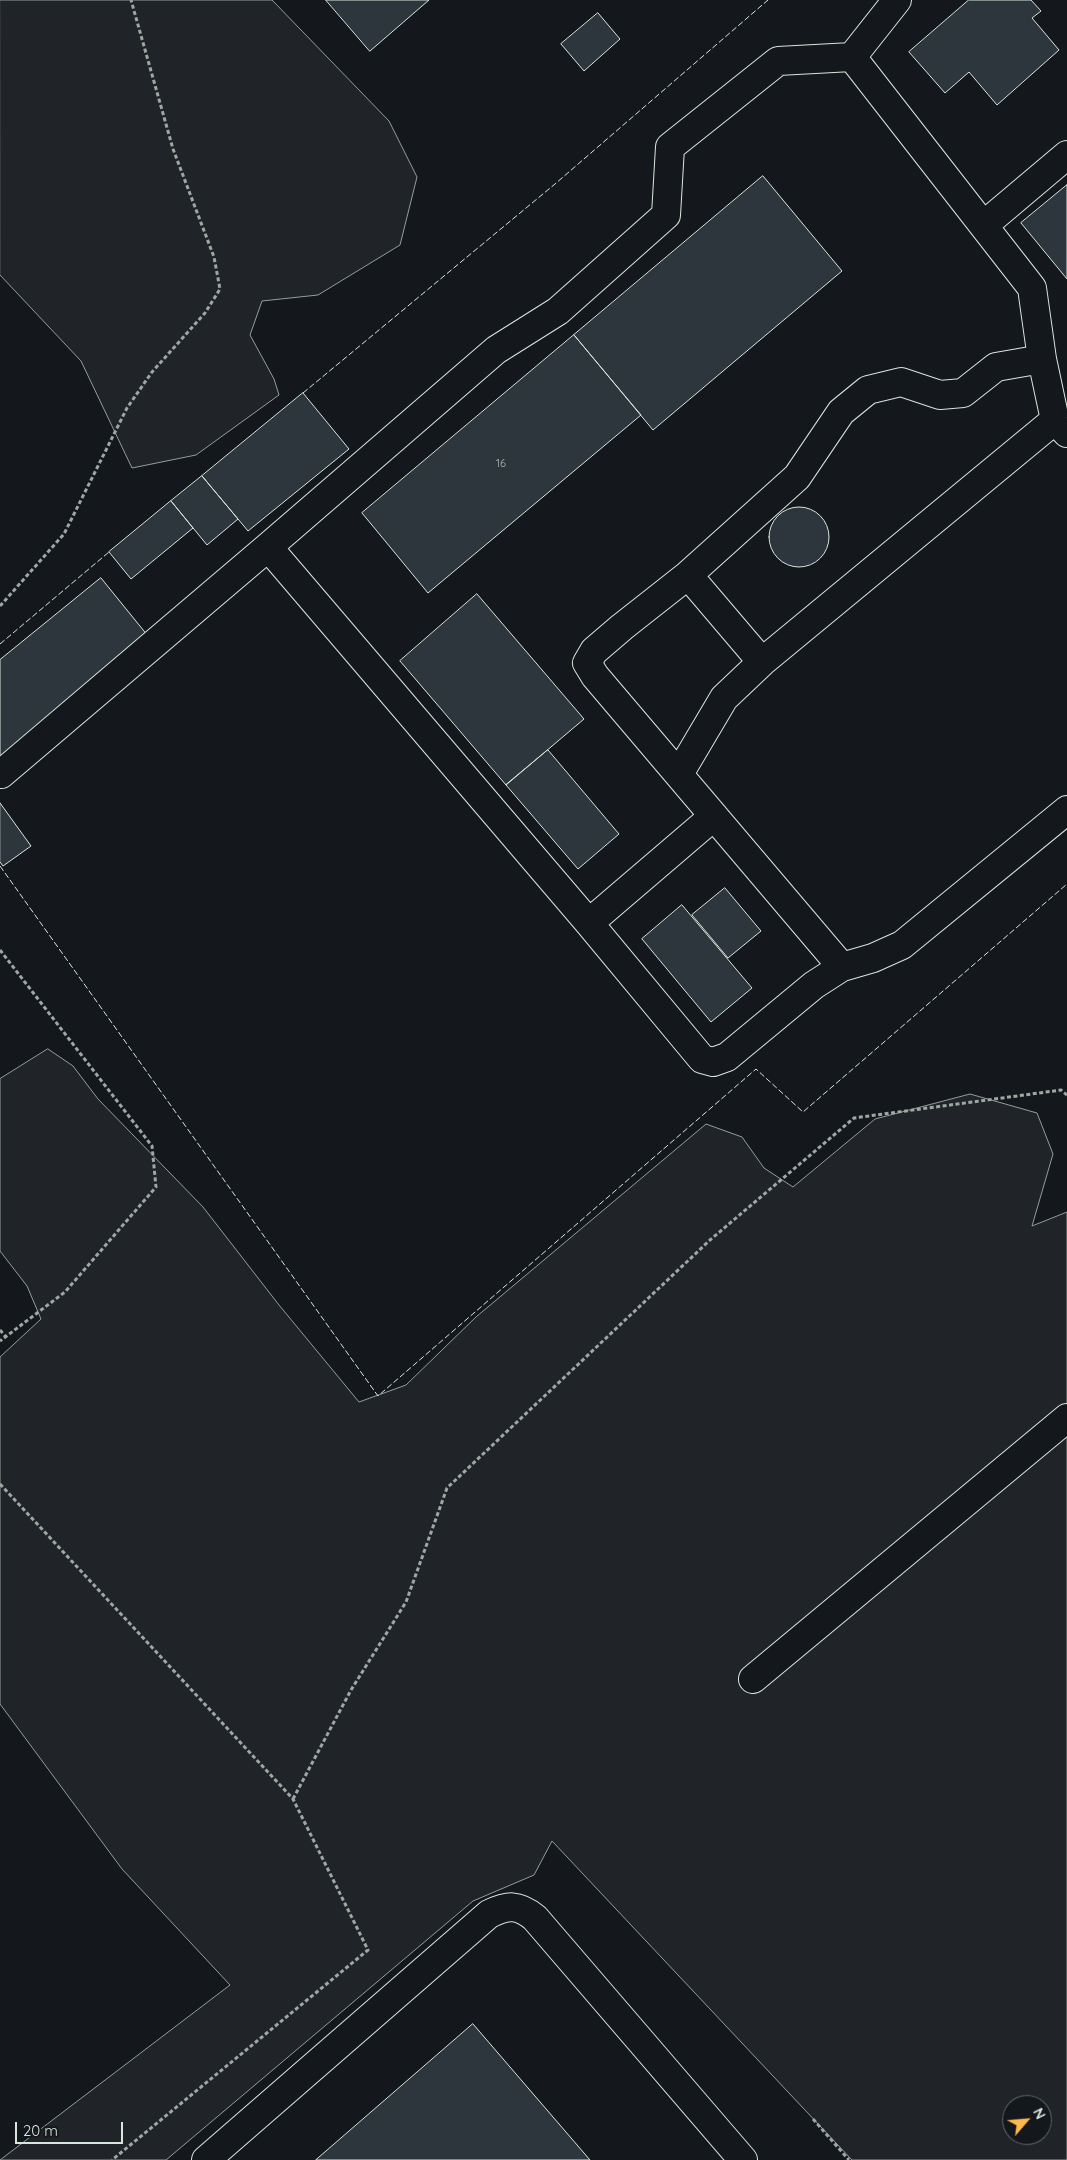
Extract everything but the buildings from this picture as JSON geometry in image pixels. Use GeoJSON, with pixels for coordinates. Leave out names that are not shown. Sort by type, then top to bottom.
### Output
{"type":"FeatureCollection","features":[{"type":"Feature","properties":{"kind":"lane"},"geometry":{"type":"LineString","coordinates":[[1,774],[268,548],[496,350],[558,311],[666,216],[670,146],[778,61],[852,58],[897,0]]}},
{"type":"Feature","properties":{"kind":"lane"},"geometry":{"type":"LineString","coordinates":[[679,774],[724,698],[762,662],[1061,426],[1042,359],[1032,288],[852,58]]}},
{"type":"Feature","properties":{"kind":"lane"},"geometry":{"type":"LineString","coordinates":[[984,225],[1067,156]]}},
{"type":"Feature","properties":{"kind":"lane"},"geometry":{"type":"LineString","coordinates":[[842,967],[595,676],[587,663],[594,651],[688,575],[797,477],[841,412],[868,390],[901,382],[940,395],[963,393],[996,367],[1042,359]]}},
{"type":"Feature","properties":{"kind":"lane"},"geometry":{"type":"LineString","coordinates":[[268,548],[589,923],[702,1059],[713,1062],[727,1057],[814,985],[842,967],[873,958],[902,945],[1067,810]]}},
{"type":"Feature","properties":{"kind":"lane"},"geometry":{"type":"LineString","coordinates":[[688,575],[762,662]]}},
{"type":"Feature","properties":{"kind":"lane"},"geometry":{"type":"LineString","coordinates":[[589,923],[714,816]]}},
{"type":"Feature","properties":{"kind":"lane"},"geometry":{"type":"LineString","coordinates":[[754,1679],[1067,1418]]}},
{"type":"Feature","properties":{"kind":"lane"},"geometry":{"type":"LineString","coordinates":[[206,2160],[489,1914],[506,1906],[526,1910],[535,1918],[743,2160]]}},
{"type":"Feature","properties":{"kind":"path"},"geometry":{"type":"LineString","coordinates":[[0,606],[64,534],[126,408],[152,372],[205,313],[220,290],[214,257],[173,149],[131,0]]}},
{"type":"Feature","properties":{"kind":"path"},"geometry":{"type":"LineString","coordinates":[[0,950],[152,1146],[156,1187],[65,1292],[0,1341]]}},
{"type":"Feature","properties":{"kind":"path"},"geometry":{"type":"LineString","coordinates":[[293,1799],[351,1690],[406,1602],[448,1488],[710,1240],[854,1118],[1062,1090],[1067,1095]]}},
{"type":"Feature","properties":{"kind":"path"},"geometry":{"type":"LineString","coordinates":[[0,1330],[6,1337]]}},
{"type":"Feature","properties":{"kind":"path"},"geometry":{"type":"LineString","coordinates":[[0,1484],[293,1799],[368,1950],[112,2160]]}},
{"type":"Feature","properties":{"kind":"path"},"geometry":{"type":"LineString","coordinates":[[813,2119],[849,2160]]}},
{"type":"Feature","properties":{"kind":"shaded area"},"geometry":{"type":"Polygon","coordinates":[[[0,0],[272,0],[389,121],[417,177],[400,245],[318,295],[262,301],[250,335],[274,379],[279,395],[196,455],[132,468],[81,361],[0,275],[0,0]]]}},
{"type":"Feature","properties":{"kind":"shaded area"},"geometry":{"type":"Polygon","coordinates":[[[48,1049],[73,1066],[98,1099],[203,1207],[279,1305],[359,1402],[406,1385],[476,1317],[706,1124],[742,1137],[764,1168],[793,1187],[875,1119],[970,1094],[1037,1113],[1053,1154],[1032,1226],[1067,1212],[1067,2160],[852,2160],[552,1841],[534,1875],[473,1901],[166,2160],[0,2160],[230,1985],[122,1869],[0,1704],[0,1357],[41,1319],[27,1286],[0,1251],[0,1079],[48,1049]]]}},
{"type":"Feature","properties":{"kind":"fence"},"geometry":{"type":"LineString","coordinates":[[303,393],[555,184],[768,0]]}},
{"type":"Feature","properties":{"kind":"fence"},"geometry":{"type":"LineString","coordinates":[[0,644],[109,552]]}},
{"type":"Feature","properties":{"kind":"fence"},"geometry":{"type":"LineString","coordinates":[[0,866],[378,1396],[756,1069],[803,1112],[1067,884]]}}]}
